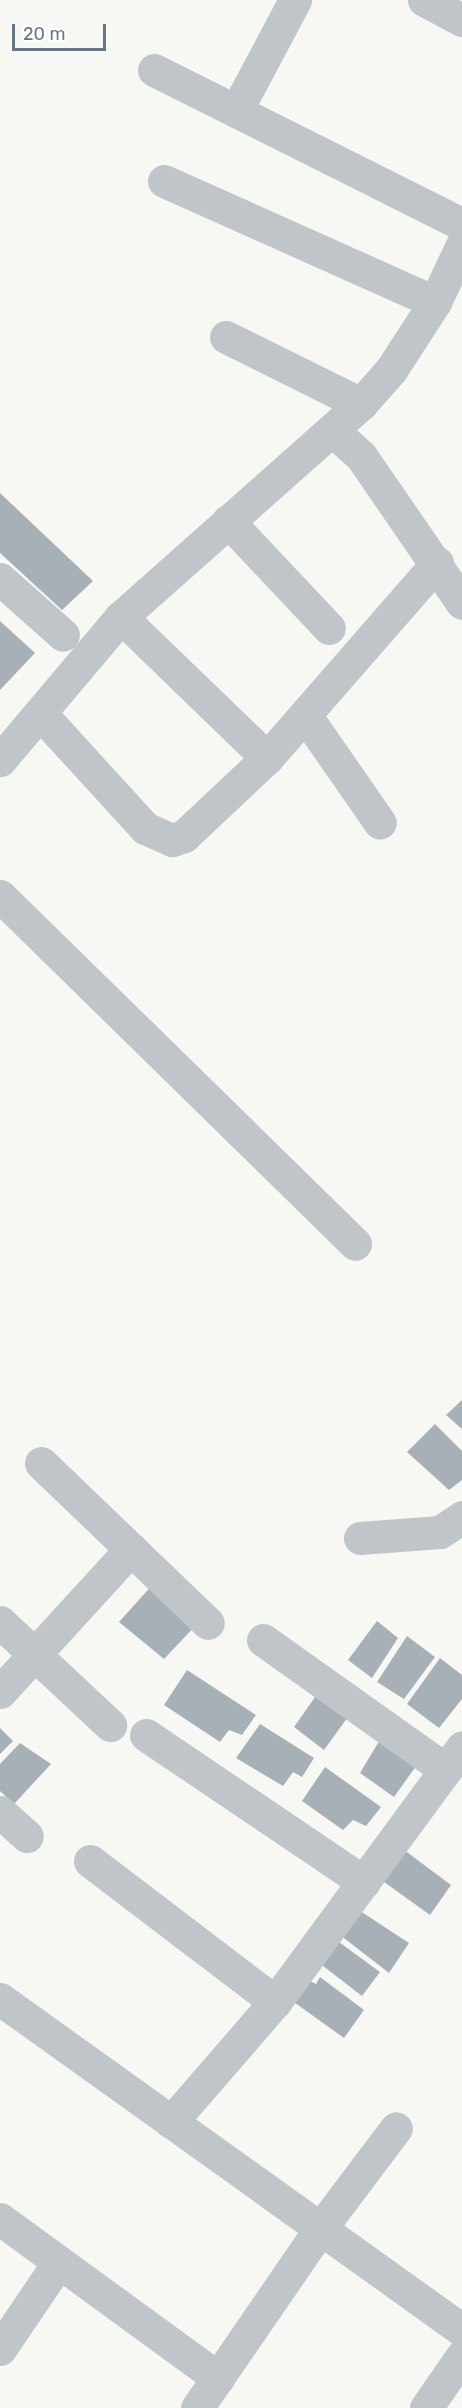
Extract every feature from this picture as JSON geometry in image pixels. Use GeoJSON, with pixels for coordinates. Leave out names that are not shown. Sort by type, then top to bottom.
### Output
{"type":"FeatureCollection","features":[{"type":"Feature","properties":{"kind":"street"},"geometry":{"type":"LineString","coordinates":[[236,111],[295,0]]}},
{"type":"Feature","properties":{"kind":"street"},"geometry":{"type":"LineString","coordinates":[[423,0],[462,20]]}},
{"type":"Feature","properties":{"kind":"street"},"geometry":{"type":"LineString","coordinates":[[154,70],[462,224]]}},
{"type":"Feature","properties":{"kind":"street"},"geometry":{"type":"LineString","coordinates":[[164,181],[435,302]]}},
{"type":"Feature","properties":{"kind":"street"},"geometry":{"type":"LineString","coordinates":[[0,760],[120,617],[361,404],[391,370],[435,302],[462,245]]}},
{"type":"Feature","properties":{"kind":"street"},"geometry":{"type":"LineString","coordinates":[[226,337],[361,404]]}},
{"type":"Feature","properties":{"kind":"street"},"geometry":{"type":"LineString","coordinates":[[332,430],[361,456],[437,563],[462,603]]}},
{"type":"Feature","properties":{"kind":"street"},"geometry":{"type":"LineString","coordinates":[[228,522],[329,628]]}},
{"type":"Feature","properties":{"kind":"street"},"geometry":{"type":"LineString","coordinates":[[40,712],[145,828],[172,840],[184,836],[267,758],[437,563]]}},
{"type":"Feature","properties":{"kind":"street"},"geometry":{"type":"LineString","coordinates":[[0,579],[63,635]]}},
{"type":"Feature","properties":{"kind":"street"},"geometry":{"type":"LineString","coordinates":[[120,617],[267,758]]}},
{"type":"Feature","properties":{"kind":"street"},"geometry":{"type":"LineString","coordinates":[[305,714],[380,823]]}},
{"type":"Feature","properties":{"kind":"street"},"geometry":{"type":"LineString","coordinates":[[0,896],[355,1244]]}},
{"type":"Feature","properties":{"kind":"street"},"geometry":{"type":"LineString","coordinates":[[41,1463],[208,1623]]}},
{"type":"Feature","properties":{"kind":"street"},"geometry":{"type":"LineString","coordinates":[[360,1538],[440,1532],[462,1517]]}},
{"type":"Feature","properties":{"kind":"street"},"geometry":{"type":"LineString","coordinates":[[0,1692],[131,1549]]}},
{"type":"Feature","properties":{"kind":"street"},"geometry":{"type":"LineString","coordinates":[[0,1622],[110,1725]]}},
{"type":"Feature","properties":{"kind":"street"},"geometry":{"type":"LineString","coordinates":[[171,2122],[275,2002],[454,1759],[263,1640]]}},
{"type":"Feature","properties":{"kind":"street"},"geometry":{"type":"LineString","coordinates":[[146,1735],[364,1882]]}},
{"type":"Feature","properties":{"kind":"street"},"geometry":{"type":"LineString","coordinates":[[0,1812],[27,1836]]}},
{"type":"Feature","properties":{"kind":"street"},"geometry":{"type":"LineString","coordinates":[[90,1861],[275,2002]]}},
{"type":"Feature","properties":{"kind":"street"},"geometry":{"type":"LineString","coordinates":[[0,2000],[462,2330]]}},
{"type":"Feature","properties":{"kind":"street"},"geometry":{"type":"LineString","coordinates":[[197,2408],[320,2229],[396,2128]]}},
{"type":"Feature","properties":{"kind":"street"},"geometry":{"type":"LineString","coordinates":[[0,2219],[218,2378]]}},
{"type":"Feature","properties":{"kind":"street"},"geometry":{"type":"LineString","coordinates":[[0,2349],[58,2262]]}},
{"type":"Feature","properties":{"kind":"street"},"geometry":{"type":"LineString","coordinates":[[426,2408],[462,2356]]}},
{"type":"Feature","properties":{"kind":"building"},"geometry":{"type":"Polygon","coordinates":[[[0,493],[93,581],[62,610],[0,553],[0,493]]]}},
{"type":"Feature","properties":{"kind":"building"},"geometry":{"type":"Polygon","coordinates":[[[0,621],[35,653],[0,690],[0,621]]]}},
{"type":"Feature","properties":{"kind":"building"},"geometry":{"type":"Polygon","coordinates":[[[462,1400],[462,1429],[446,1415],[462,1400]]]}},
{"type":"Feature","properties":{"kind":"building"},"geometry":{"type":"Polygon","coordinates":[[[435,1424],[462,1451],[462,1480],[449,1490],[407,1452],[435,1424]]]}},
{"type":"Feature","properties":{"kind":"building"},"geometry":{"type":"Polygon","coordinates":[[[155,1582],[198,1623],[164,1659],[119,1622],[155,1582]]]}},
{"type":"Feature","properties":{"kind":"building"},"geometry":{"type":"Polygon","coordinates":[[[377,1621],[398,1638],[372,1678],[348,1660],[377,1621]]]}},
{"type":"Feature","properties":{"kind":"building"},"geometry":{"type":"Polygon","coordinates":[[[407,1636],[435,1657],[404,1699],[377,1682],[407,1636]]]}},
{"type":"Feature","properties":{"kind":"building"},"geometry":{"type":"Polygon","coordinates":[[[440,1658],[462,1675],[462,1699],[439,1728],[407,1704],[440,1658]]]}},
{"type":"Feature","properties":{"kind":"building"},"geometry":{"type":"Polygon","coordinates":[[[187,1670],[256,1715],[242,1735],[229,1730],[220,1742],[164,1705],[187,1670]]]}},
{"type":"Feature","properties":{"kind":"building"},"geometry":{"type":"Polygon","coordinates":[[[320,1690],[353,1710],[324,1750],[294,1727],[320,1690]]]}},
{"type":"Feature","properties":{"kind":"building"},"geometry":{"type":"Polygon","coordinates":[[[260,1724],[314,1758],[302,1777],[293,1772],[283,1786],[236,1758],[260,1724]]]}},
{"type":"Feature","properties":{"kind":"building"},"geometry":{"type":"Polygon","coordinates":[[[0,1728],[13,1741],[0,1754],[0,1728]]]}},
{"type":"Feature","properties":{"kind":"building"},"geometry":{"type":"Polygon","coordinates":[[[384,1733],[421,1759],[394,1797],[360,1773],[384,1733]]]}},
{"type":"Feature","properties":{"kind":"building"},"geometry":{"type":"Polygon","coordinates":[[[20,1743],[51,1764],[14,1804],[0,1791],[0,1764],[20,1743]]]}},
{"type":"Feature","properties":{"kind":"building"},"geometry":{"type":"Polygon","coordinates":[[[325,1767],[381,1807],[366,1826],[353,1820],[343,1830],[302,1801],[325,1767]]]}},
{"type":"Feature","properties":{"kind":"building"},"geometry":{"type":"Polygon","coordinates":[[[400,1847],[451,1885],[430,1915],[380,1879],[400,1847]]]}},
{"type":"Feature","properties":{"kind":"building"},"geometry":{"type":"Polygon","coordinates":[[[354,1907],[409,1943],[389,1973],[335,1931],[354,1907]]]}},
{"type":"Feature","properties":{"kind":"building"},"geometry":{"type":"Polygon","coordinates":[[[332,1937],[380,1972],[362,1996],[314,1959],[332,1937]]]}},
{"type":"Feature","properties":{"kind":"building"},"geometry":{"type":"Polygon","coordinates":[[[320,1977],[364,2010],[344,2038],[291,2000],[306,1979],[316,1984],[320,1977]]]}}]}
